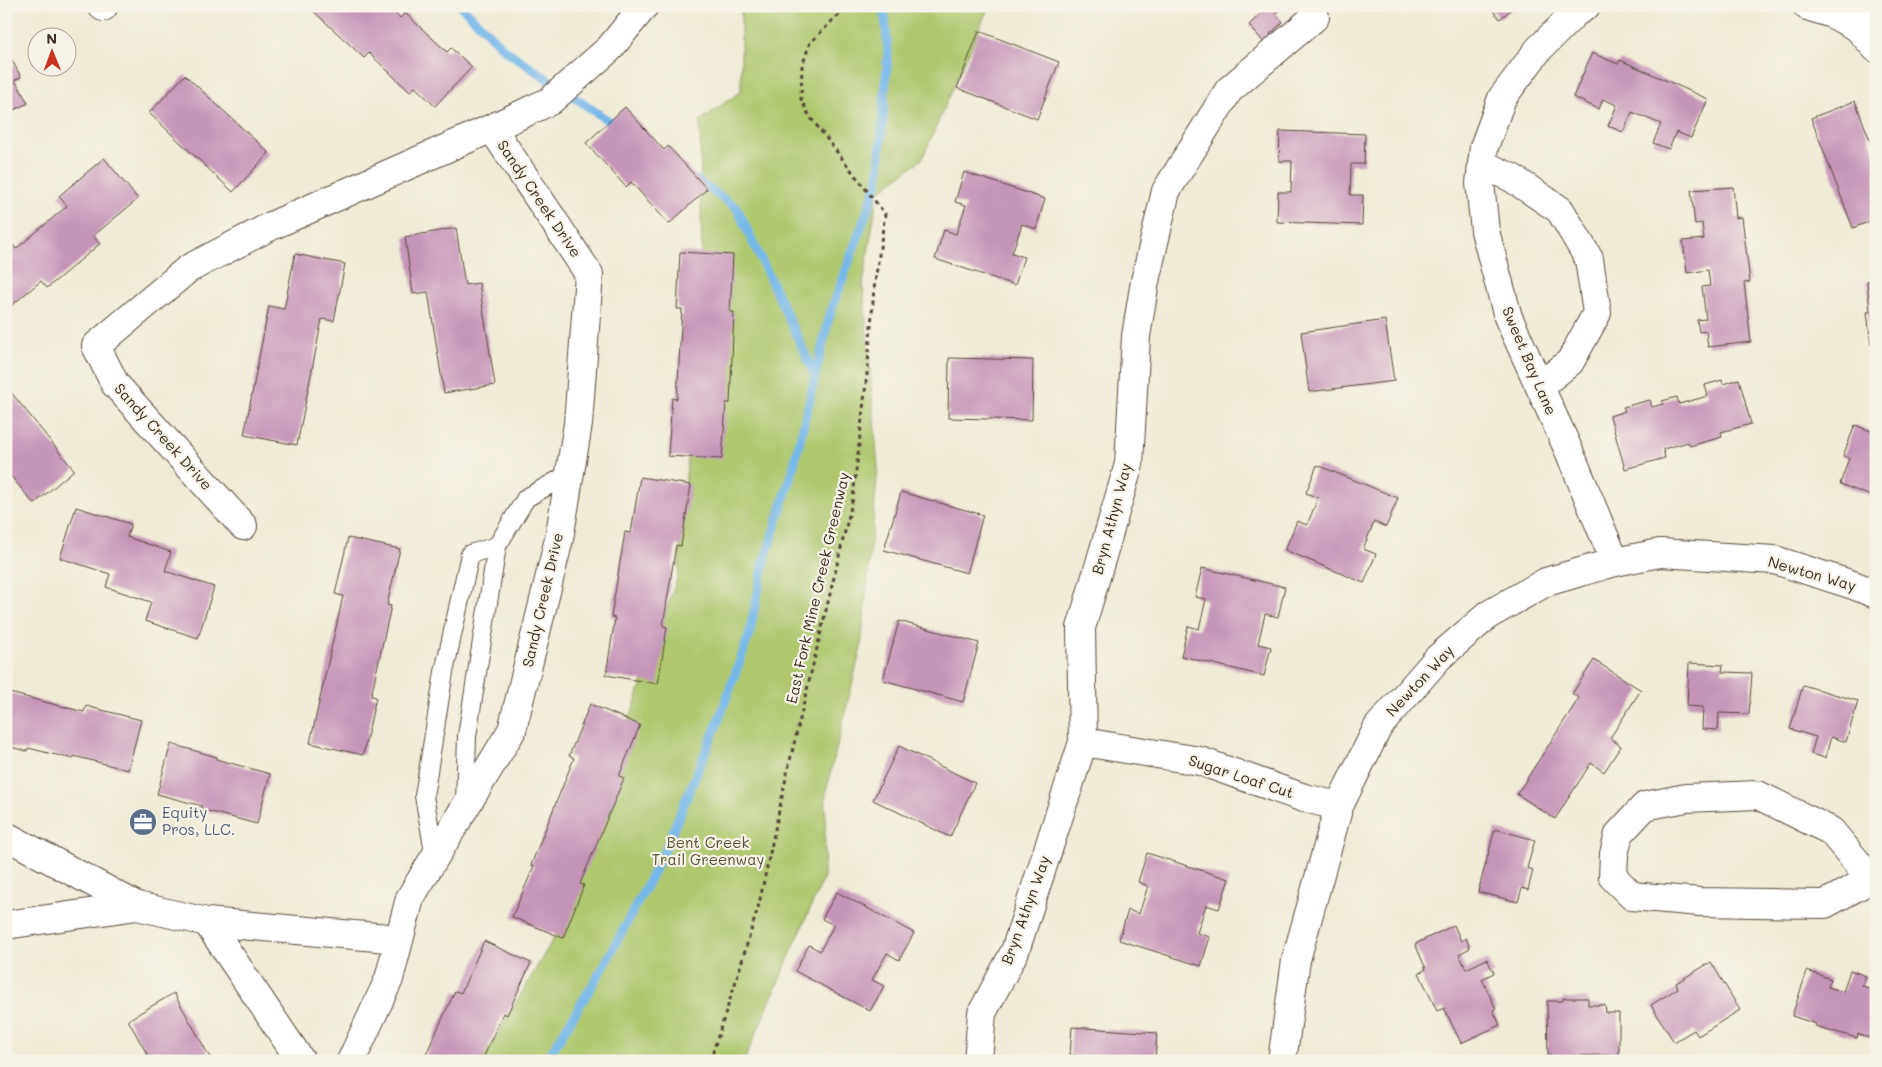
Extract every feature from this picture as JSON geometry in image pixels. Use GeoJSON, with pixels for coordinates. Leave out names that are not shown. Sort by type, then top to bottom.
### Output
{"type":"FeatureCollection","features":[{"type":"Feature","properties":{"kind":"street","name":"Sandy Creek Drive"},"geometry":{"type":"LineString","coordinates":[[243,526],[115,384],[96,346],[188,269],[271,226],[550,101],[610,48],[644,6]]}},
{"type":"Feature","properties":{"kind":"street","name":"Sweet Bay Lane"},"geometry":{"type":"LineString","coordinates":[[1586,6],[1575,13],[1538,50],[1502,98],[1484,147],[1480,183],[1485,231],[1508,317],[1569,451],[1615,562]]}},
{"type":"Feature","properties":{"kind":"street"},"geometry":{"type":"LineString","coordinates":[[1807,6],[1832,14],[1863,17],[1876,48]]}},
{"type":"Feature","properties":{"kind":"street","name":"Bryn Athyn Way"},"geometry":{"type":"LineString","coordinates":[[978,1061],[982,1013],[1015,951],[1083,742],[1081,628],[1129,464],[1136,336],[1145,281],[1166,191],[1229,90],[1315,17]]}},
{"type":"Feature","properties":{"kind":"street","name":"Sandy Creek Drive"},"geometry":{"type":"LineString","coordinates":[[351,1061],[389,979],[410,898],[512,730],[558,539],[578,424],[589,274],[492,128]]}},
{"type":"Feature","properties":{"kind":"street"},"geometry":{"type":"LineString","coordinates":[[1482,164],[1512,178],[1560,210],[1589,259],[1596,313],[1570,362],[1540,386]]}},
{"type":"Feature","properties":{"kind":"street","name":"Newton Way"},"geometry":{"type":"LineString","coordinates":[[1282,1061],[1296,960],[1339,806],[1378,727],[1438,658],[1488,615],[1546,582],[1615,562],[1660,553],[1775,560],[1876,594]]}},
{"type":"Feature","properties":{"kind":"street","name":"Sugar Loaf Cut"},"geometry":{"type":"LineString","coordinates":[[1083,742],[1200,761],[1304,798],[1339,806]]}},
{"type":"Feature","properties":{"kind":"street"},"geometry":{"type":"LineString","coordinates":[[1758,795],[1831,831],[1873,878],[1824,904],[1700,902],[1632,896],[1613,876],[1614,854],[1619,834],[1645,806],[1686,798],[1758,795]]}},
{"type":"Feature","properties":{"kind":"street"},"geometry":{"type":"LineString","coordinates":[[6,836],[138,906],[207,922],[399,939]]}},
{"type":"Feature","properties":{"kind":"street"},"geometry":{"type":"LineString","coordinates":[[6,924],[138,906]]}},
{"type":"Feature","properties":{"kind":"street"},"geometry":{"type":"LineString","coordinates":[[207,922],[301,1061]]}},
{"type":"Feature","properties":{"kind":"lane"},"geometry":{"type":"LineString","coordinates":[[465,808],[467,736],[497,546],[526,498],[569,474]]}},
{"type":"Feature","properties":{"kind":"lane"},"geometry":{"type":"LineString","coordinates":[[435,857],[424,796],[444,672],[470,554],[497,546]]}},
{"type":"Feature","properties":{"kind":"path","name":"East Fork Mine Creek Greenway"},"geometry":{"type":"LineString","coordinates":[[710,1061],[759,904],[790,760],[853,498],[868,365],[874,289],[885,214],[810,117],[801,99],[802,66],[810,43],[851,6]]}},
{"type":"Feature","properties":{"kind":"green space","name":"Bent Creek Trail Greenway"},"geometry":{"type":"Polygon","coordinates":[[[741,6],[989,6],[922,159],[878,192],[863,284],[878,468],[861,648],[826,791],[824,877],[744,1061],[482,1061],[559,929],[678,576],[702,277],[700,121],[741,91],[741,6]]]}},
{"type":"Feature","properties":{"kind":"building"},"geometry":{"type":"Polygon","coordinates":[[[308,6],[388,6],[400,18],[405,13],[447,52],[451,48],[472,67],[435,106],[415,87],[410,92],[369,53],[364,58],[308,6]]]}},
{"type":"Feature","properties":{"kind":"building"},"geometry":{"type":"Polygon","coordinates":[[[1269,6],[1277,6],[1280,10],[1275,13],[1283,22],[1270,34],[1275,40],[1267,46],[1249,25],[1269,6]]]}},
{"type":"Feature","properties":{"kind":"building"},"geometry":{"type":"Polygon","coordinates":[[[1489,6],[1515,6],[1500,19],[1489,6]]]}},
{"type":"Feature","properties":{"kind":"building"},"geometry":{"type":"Polygon","coordinates":[[[979,31],[1059,62],[1037,119],[957,88],[979,31]]]}},
{"type":"Feature","properties":{"kind":"building"},"geometry":{"type":"Polygon","coordinates":[[[8,53],[21,77],[15,80],[28,103],[6,114],[6,54],[8,53]]]}},
{"type":"Feature","properties":{"kind":"building"},"geometry":{"type":"Polygon","coordinates":[[[1592,53],[1618,64],[1620,60],[1708,99],[1691,138],[1676,132],[1669,149],[1653,143],[1661,124],[1632,112],[1623,132],[1608,126],[1617,105],[1603,99],[1599,109],[1573,97],[1592,53]]]}},
{"type":"Feature","properties":{"kind":"building"},"geometry":{"type":"Polygon","coordinates":[[[185,75],[269,153],[233,192],[149,113],[185,75]]]}},
{"type":"Feature","properties":{"kind":"building"},"geometry":{"type":"Polygon","coordinates":[[[1855,101],[1876,156],[1876,219],[1853,228],[1811,118],[1855,101]]]}},
{"type":"Feature","properties":{"kind":"building"},"geometry":{"type":"Polygon","coordinates":[[[625,107],[664,150],[668,146],[707,189],[669,224],[631,182],[626,187],[586,143],[625,107]]]}},
{"type":"Feature","properties":{"kind":"building"},"geometry":{"type":"Polygon","coordinates":[[[1280,131],[1365,134],[1364,164],[1351,164],[1350,195],[1363,195],[1362,225],[1277,222],[1278,192],[1291,192],[1292,161],[1279,161],[1280,131]]]}},
{"type":"Feature","properties":{"kind":"building"},"geometry":{"type":"Polygon","coordinates":[[[104,158],[138,199],[93,236],[100,244],[47,288],[41,281],[6,310],[6,241],[8,239],[16,249],[67,206],[59,196],[104,158]]]}},
{"type":"Feature","properties":{"kind":"building"},"geometry":{"type":"Polygon","coordinates":[[[964,172],[1045,199],[1036,229],[1022,224],[1012,253],[1024,257],[1015,285],[935,259],[944,230],[956,234],[966,205],[955,202],[964,172]]]}},
{"type":"Feature","properties":{"kind":"building"},"geometry":{"type":"Polygon","coordinates":[[[1733,187],[1736,218],[1742,217],[1750,282],[1744,283],[1751,342],[1708,347],[1706,331],[1699,332],[1697,320],[1706,319],[1702,287],[1710,286],[1708,270],[1687,273],[1683,241],[1704,239],[1702,223],[1695,224],[1691,190],[1733,187]]]}},
{"type":"Feature","properties":{"kind":"building"},"geometry":{"type":"Polygon","coordinates":[[[456,228],[465,285],[479,283],[495,385],[444,393],[428,292],[413,294],[405,237],[456,228]]]}},
{"type":"Feature","properties":{"kind":"building"},"geometry":{"type":"Polygon","coordinates":[[[680,252],[733,255],[730,312],[734,312],[730,403],[726,403],[722,459],[668,456],[672,398],[677,399],[682,309],[677,309],[680,252]]]}},
{"type":"Feature","properties":{"kind":"building"},"geometry":{"type":"Polygon","coordinates":[[[295,254],[345,264],[334,321],[322,319],[297,445],[244,435],[269,306],[284,309],[295,254]]]}},
{"type":"Feature","properties":{"kind":"building"},"geometry":{"type":"Polygon","coordinates":[[[1876,280],[1876,344],[1871,345],[1867,312],[1870,312],[1867,281],[1876,280]]]}},
{"type":"Feature","properties":{"kind":"building"},"geometry":{"type":"Polygon","coordinates":[[[1385,320],[1394,381],[1309,392],[1301,332],[1385,320]]]}},
{"type":"Feature","properties":{"kind":"building"},"geometry":{"type":"Polygon","coordinates":[[[949,358],[1033,360],[1032,420],[948,418],[949,358]]]}},
{"type":"Feature","properties":{"kind":"building"},"geometry":{"type":"Polygon","coordinates":[[[1739,379],[1751,424],[1721,432],[1722,437],[1690,446],[1688,442],[1663,449],[1665,458],[1625,469],[1610,416],[1625,411],[1623,407],[1650,400],[1652,407],[1663,404],[1662,401],[1677,397],[1679,404],[1708,396],[1705,385],[1722,380],[1723,384],[1739,379]]]}},
{"type":"Feature","properties":{"kind":"building"},"geometry":{"type":"Polygon","coordinates":[[[6,386],[74,470],[34,504],[6,470],[6,386]]]}},
{"type":"Feature","properties":{"kind":"building"},"geometry":{"type":"Polygon","coordinates":[[[1855,425],[1876,433],[1876,498],[1840,484],[1849,458],[1843,456],[1855,425]]]}},
{"type":"Feature","properties":{"kind":"building"},"geometry":{"type":"Polygon","coordinates":[[[1317,465],[1398,498],[1386,527],[1374,522],[1363,549],[1376,554],[1364,583],[1285,550],[1297,521],[1307,525],[1318,498],[1306,493],[1317,465]]]}},
{"type":"Feature","properties":{"kind":"building"},"geometry":{"type":"Polygon","coordinates":[[[640,477],[691,485],[681,546],[676,545],[663,626],[667,627],[658,684],[606,675],[615,618],[611,617],[625,532],[631,533],[640,477]]]}},
{"type":"Feature","properties":{"kind":"building"},"geometry":{"type":"Polygon","coordinates":[[[901,492],[983,515],[967,573],[884,550],[901,492]]]}},
{"type":"Feature","properties":{"kind":"building"},"geometry":{"type":"Polygon","coordinates":[[[76,507],[131,524],[127,537],[171,552],[165,571],[214,587],[198,638],[145,621],[151,602],[106,587],[110,574],[60,558],[76,507]]]}},
{"type":"Feature","properties":{"kind":"building"},"geometry":{"type":"Polygon","coordinates":[[[348,538],[400,549],[387,605],[391,606],[371,696],[376,697],[363,755],[310,743],[343,596],[335,594],[348,538]]]}},
{"type":"Feature","properties":{"kind":"building"},"geometry":{"type":"Polygon","coordinates":[[[1202,568],[1285,587],[1278,617],[1265,614],[1258,644],[1271,647],[1264,676],[1181,656],[1188,626],[1199,629],[1206,599],[1195,597],[1202,568]]]}},
{"type":"Feature","properties":{"kind":"building"},"geometry":{"type":"Polygon","coordinates":[[[899,621],[979,643],[963,702],[883,680],[899,621]]]}},
{"type":"Feature","properties":{"kind":"building"},"geometry":{"type":"Polygon","coordinates":[[[1594,660],[1641,690],[1610,738],[1621,746],[1604,772],[1591,763],[1555,819],[1517,794],[1579,698],[1572,694],[1594,660]]]}},
{"type":"Feature","properties":{"kind":"building"},"geometry":{"type":"Polygon","coordinates":[[[1689,663],[1723,665],[1722,672],[1752,673],[1749,714],[1719,713],[1718,730],[1702,729],[1703,707],[1687,706],[1689,663]]]}},
{"type":"Feature","properties":{"kind":"building"},"geometry":{"type":"Polygon","coordinates":[[[1803,685],[1858,701],[1846,742],[1831,737],[1825,758],[1811,754],[1816,737],[1790,729],[1803,685]]]}},
{"type":"Feature","properties":{"kind":"building"},"geometry":{"type":"Polygon","coordinates":[[[6,692],[84,712],[86,706],[141,720],[128,770],[74,756],[73,759],[28,748],[27,751],[6,746],[6,692]]]}},
{"type":"Feature","properties":{"kind":"building"},"geometry":{"type":"Polygon","coordinates":[[[590,704],[640,725],[619,776],[624,778],[580,884],[584,885],[563,938],[512,917],[534,866],[531,865],[574,758],[569,756],[590,704]]]}},
{"type":"Feature","properties":{"kind":"building"},"geometry":{"type":"Polygon","coordinates":[[[171,744],[270,774],[257,824],[200,809],[202,806],[157,794],[171,744]]]}},
{"type":"Feature","properties":{"kind":"building"},"geometry":{"type":"Polygon","coordinates":[[[899,746],[975,783],[950,837],[873,800],[899,746]]]}},
{"type":"Feature","properties":{"kind":"building"},"geometry":{"type":"Polygon","coordinates":[[[1495,829],[1535,840],[1527,868],[1533,870],[1528,890],[1522,888],[1518,902],[1478,892],[1495,829]]]}},
{"type":"Feature","properties":{"kind":"building"},"geometry":{"type":"Polygon","coordinates":[[[1147,853],[1229,879],[1219,909],[1206,905],[1197,933],[1210,937],[1201,966],[1119,940],[1128,910],[1139,914],[1148,886],[1138,882],[1147,853]]]}},
{"type":"Feature","properties":{"kind":"building"},"geometry":{"type":"Polygon","coordinates":[[[837,892],[914,933],[899,960],[887,953],[872,980],[884,986],[870,1011],[795,971],[809,945],[820,951],[834,925],[822,919],[837,892]]]}},
{"type":"Feature","properties":{"kind":"building"},"geometry":{"type":"Polygon","coordinates":[[[1454,925],[1461,941],[1466,938],[1470,948],[1459,954],[1466,969],[1487,959],[1494,973],[1482,979],[1496,1009],[1493,1010],[1500,1025],[1461,1043],[1444,1008],[1437,1011],[1419,973],[1426,969],[1415,944],[1454,925]]]}},
{"type":"Feature","properties":{"kind":"building"},"geometry":{"type":"Polygon","coordinates":[[[484,941],[531,963],[507,1015],[503,1013],[482,1061],[423,1061],[455,991],[461,993],[484,941]]]}},
{"type":"Feature","properties":{"kind":"building"},"geometry":{"type":"Polygon","coordinates":[[[1711,962],[1740,1010],[1698,1036],[1694,1030],[1674,1042],[1651,1005],[1678,988],[1676,983],[1711,962]]]}},
{"type":"Feature","properties":{"kind":"building"},"geometry":{"type":"Polygon","coordinates":[[[1850,970],[1866,976],[1862,986],[1876,990],[1876,1040],[1858,1034],[1857,1038],[1815,1026],[1816,1024],[1792,1016],[1807,971],[1831,979],[1828,987],[1843,992],[1850,970]]]}},
{"type":"Feature","properties":{"kind":"building"},"geometry":{"type":"Polygon","coordinates":[[[174,993],[212,1061],[151,1061],[128,1020],[174,993]]]}},
{"type":"Feature","properties":{"kind":"building"},"geometry":{"type":"Polygon","coordinates":[[[1563,998],[1588,998],[1588,1005],[1605,1005],[1606,1013],[1619,1013],[1619,1055],[1548,1056],[1547,1001],[1563,1001],[1563,998]]]}},
{"type":"Feature","properties":{"kind":"building"},"geometry":{"type":"Polygon","coordinates":[[[1072,1027],[1157,1033],[1155,1061],[1081,1061],[1082,1056],[1070,1055],[1072,1027]]]}},
{"type":"Feature","properties":{"kind":"waterway"},"geometry":{"type":"LineString","coordinates":[[461,6],[505,50],[619,128]]}},
{"type":"Feature","properties":{"kind":"waterway"},"geometry":{"type":"LineString","coordinates":[[546,1061],[604,966],[664,852],[718,722],[749,635],[764,563],[792,473],[830,314],[878,181],[888,52],[884,6]]}},
{"type":"Feature","properties":{"kind":"waterway"},"geometry":{"type":"LineString","coordinates":[[696,180],[737,208],[814,373]]}},
{"type":"Feature","properties":{"kind":"place","name":"Equity Pros, LLC."},"geometry":{"type":"Point","coordinates":[143,822]}}]}
